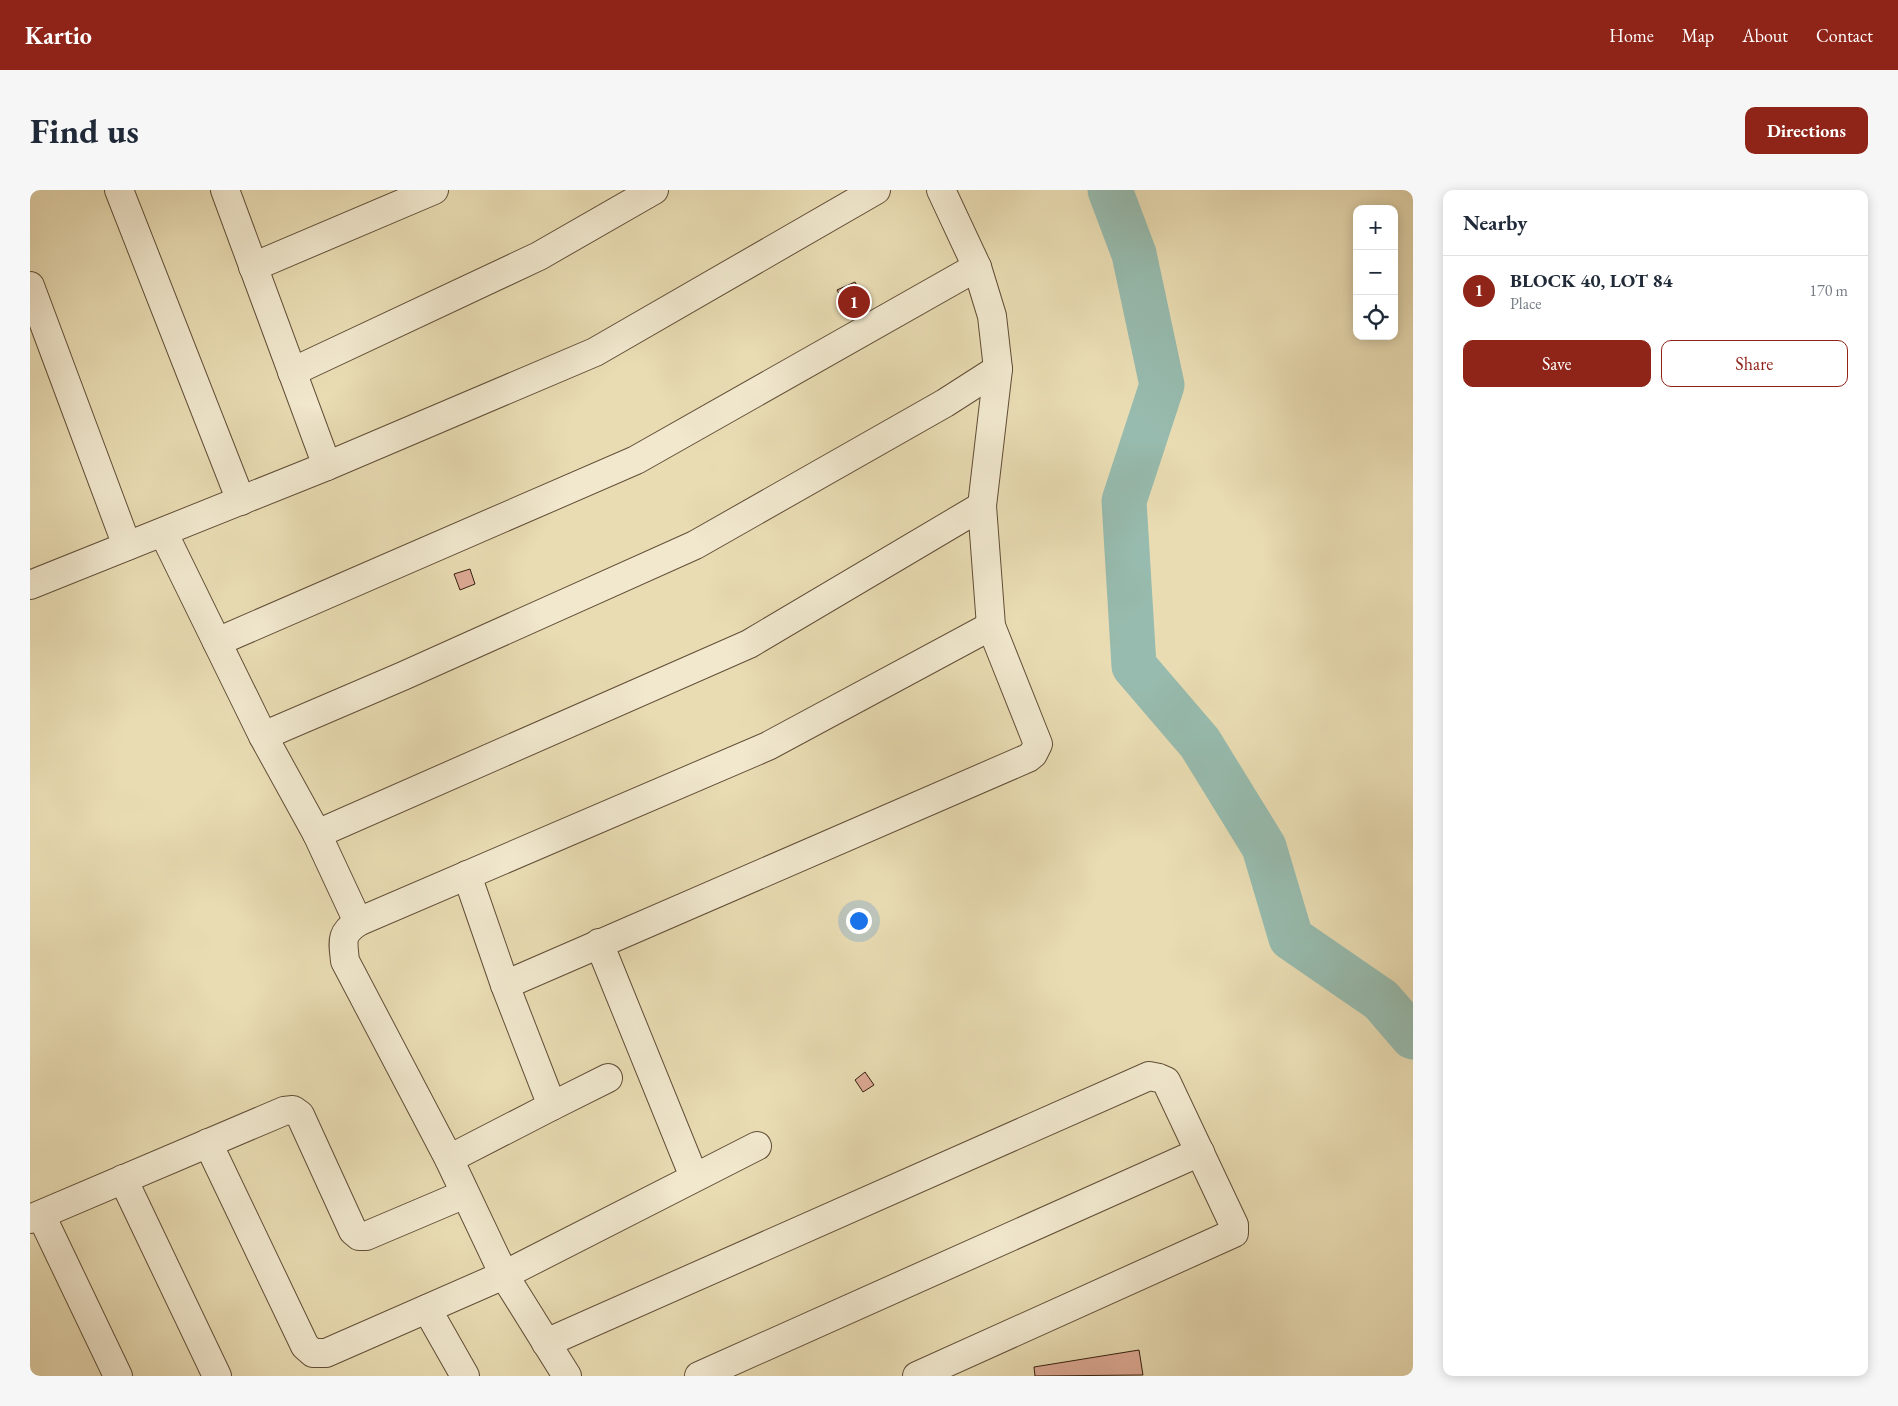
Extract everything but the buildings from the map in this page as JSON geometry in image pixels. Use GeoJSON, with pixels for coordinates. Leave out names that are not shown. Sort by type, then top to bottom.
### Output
{"type":"FeatureCollection","features":[{"type":"Feature","properties":{"kind":"street"},"geometry":{"type":"LineString","coordinates":[[120,190],[241,501]]}},
{"type":"Feature","properties":{"kind":"street"},"geometry":{"type":"LineString","coordinates":[[225,190],[327,466]]}},
{"type":"Feature","properties":{"kind":"street"},"geometry":{"type":"LineString","coordinates":[[253,267],[434,190]]}},
{"type":"Feature","properties":{"kind":"street"},"geometry":{"type":"LineString","coordinates":[[292,372],[539,256],[654,190]]}},
{"type":"Feature","properties":{"kind":"street"},"geometry":{"type":"LineString","coordinates":[[32,577],[127,546],[241,501],[595,352],[876,190]]}},
{"type":"Feature","properties":{"kind":"street"},"geometry":{"type":"LineString","coordinates":[[505,985],[1019,762],[1033,754],[1038,744],[992,626],[982,506],[998,369],[992,316],[977,267],[941,190]]}},
{"type":"Feature","properties":{"kind":"street"},"geometry":{"type":"LineString","coordinates":[[217,642],[636,460],[977,267]]}},
{"type":"Feature","properties":{"kind":"street"},"geometry":{"type":"LineString","coordinates":[[30,286],[127,546]]}},
{"type":"Feature","properties":{"kind":"street"},"geometry":{"type":"LineString","coordinates":[[263,736],[403,676],[695,545],[945,402],[998,369]]}},
{"type":"Feature","properties":{"kind":"street"},"geometry":{"type":"LineString","coordinates":[[317,834],[749,644],[982,506]]}},
{"type":"Feature","properties":{"kind":"street"},"geometry":{"type":"LineString","coordinates":[[163,532],[263,736],[317,834],[358,922]]}},
{"type":"Feature","properties":{"kind":"street"},"geometry":{"type":"LineString","coordinates":[[567,1376],[504,1276],[449,1160],[345,961],[343,942],[347,930],[358,922],[768,746],[992,626]]}},
{"type":"Feature","properties":{"kind":"street"},"geometry":{"type":"LineString","coordinates":[[467,875],[505,985],[552,1106]]}},
{"type":"Feature","properties":{"kind":"street"},"geometry":{"type":"LineString","coordinates":[[599,943],[694,1177]]}},
{"type":"Feature","properties":{"kind":"street"},"geometry":{"type":"LineString","coordinates":[[546,1343],[1149,1076],[1166,1081],[1234,1225],[1234,1233],[917,1376]]}},
{"type":"Feature","properties":{"kind":"street"},"geometry":{"type":"LineString","coordinates":[[449,1160],[608,1078]]}},
{"type":"Feature","properties":{"kind":"street"},"geometry":{"type":"LineString","coordinates":[[118,1376],[35,1217],[284,1111],[293,1110],[300,1115],[353,1231],[359,1236],[366,1236],[465,1194]]}},
{"type":"Feature","properties":{"kind":"street"},"geometry":{"type":"LineString","coordinates":[[208,1143],[306,1346],[314,1353],[326,1353],[504,1276],[756,1146]]}},
{"type":"Feature","properties":{"kind":"street"},"geometry":{"type":"LineString","coordinates":[[699,1376],[1200,1152]]}},
{"type":"Feature","properties":{"kind":"street"},"geometry":{"type":"LineString","coordinates":[[123,1179],[217,1376]]}},
{"type":"Feature","properties":{"kind":"street"},"geometry":{"type":"LineString","coordinates":[[427,1309],[465,1376]]}},
{"type":"Feature","properties":{"kind":"waterway"},"geometry":{"type":"LineString","coordinates":[[1110,190],[1134,254],[1162,385],[1124,501],[1134,666],[1200,743],[1264,847],[1291,938],[1381,1000],[1413,1037]]}},
{"type":"Feature","properties":{"kind":"place","name":"BLOCK 40, LOT 84"},"geometry":{"type":"Point","coordinates":[854,302]}}]}
